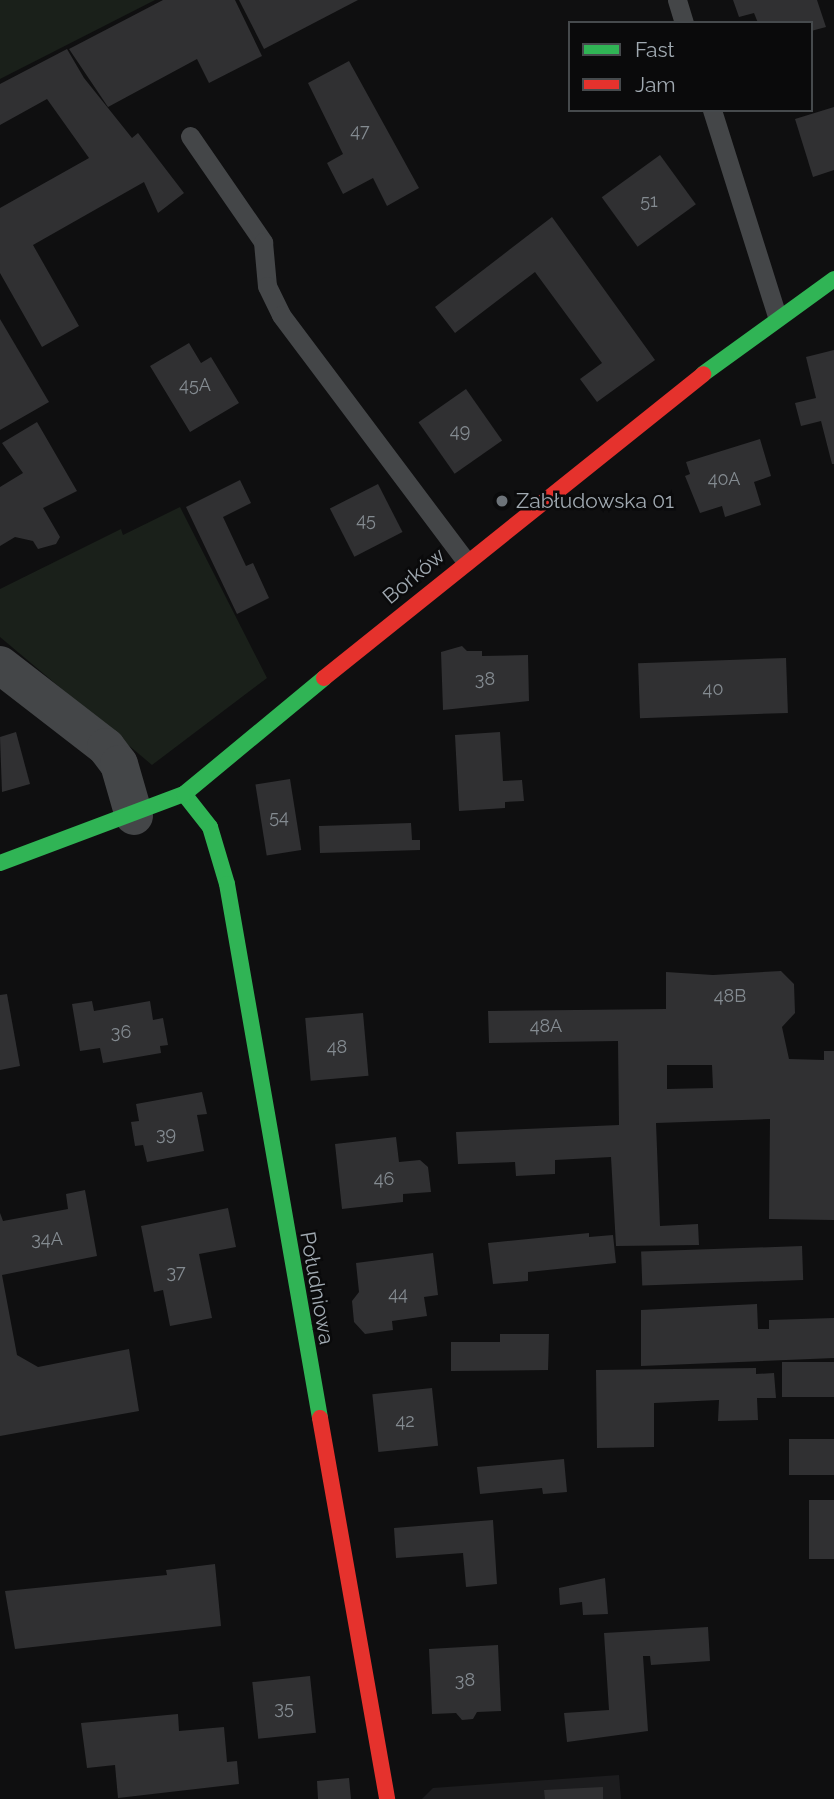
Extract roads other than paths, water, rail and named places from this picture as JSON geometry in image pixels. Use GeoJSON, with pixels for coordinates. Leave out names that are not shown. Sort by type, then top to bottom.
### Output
{"type":"FeatureCollection","features":[{"type":"Feature","properties":{"kind":"street","name":"Borków"},"geometry":{"type":"LineString","coordinates":[[0,863],[134,816],[184,794],[466,561],[776,316],[834,279]]}},
{"type":"Feature","properties":{"kind":"street"},"geometry":{"type":"LineString","coordinates":[[0,665],[106,747],[119,764],[134,816]]}},
{"type":"Feature","properties":{"kind":"street","name":"Południowa"},"geometry":{"type":"LineString","coordinates":[[184,794],[210,827],[227,884],[387,1799]]}},
{"type":"Feature","properties":{"kind":"lane"},"geometry":{"type":"LineString","coordinates":[[677,0],[683,21]]}},
{"type":"Feature","properties":{"kind":"lane"},"geometry":{"type":"LineString","coordinates":[[713,112],[776,316]]}},
{"type":"Feature","properties":{"kind":"lane"},"geometry":{"type":"LineString","coordinates":[[190,136],[262,242],[267,286],[281,315],[466,561]]}},
{"type":"Feature","properties":{"kind":"place","name":"Zabłudowska 01"},"geometry":{"type":"Point","coordinates":[502,501]}}]}
